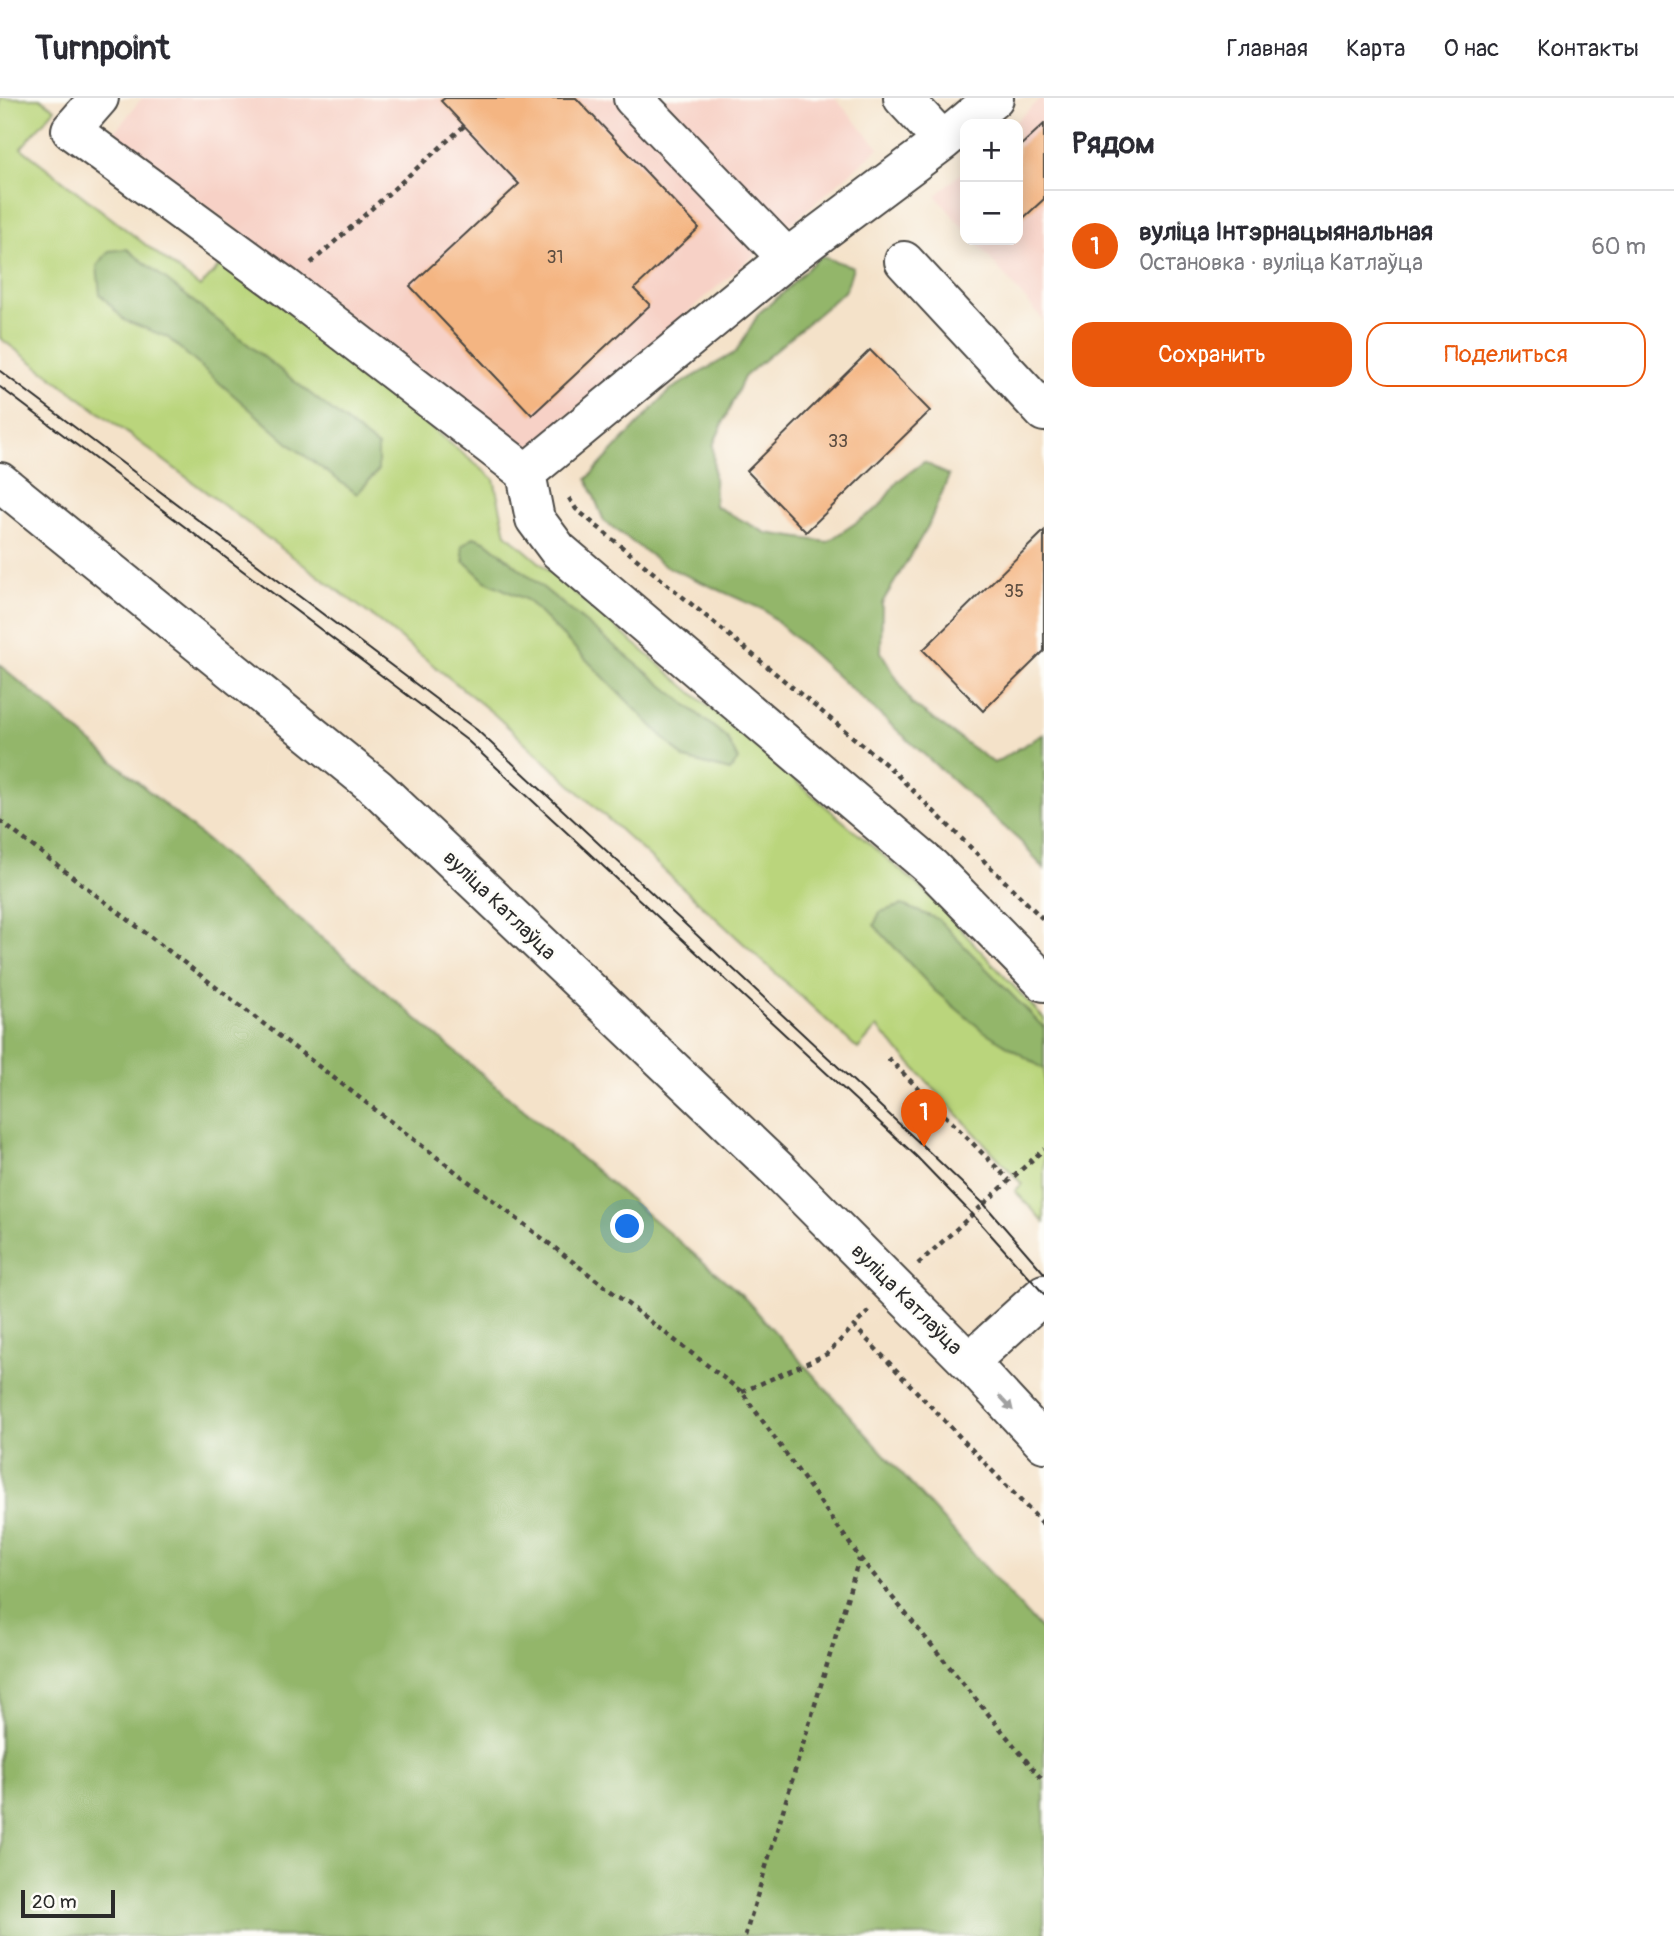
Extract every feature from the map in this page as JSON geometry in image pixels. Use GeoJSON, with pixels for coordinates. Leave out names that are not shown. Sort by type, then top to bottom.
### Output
{"type":"FeatureCollection","features":[{"type":"Feature","properties":{"kind":"main road"},"geometry":{"type":"LineString","coordinates":[[99,98],[71,130],[534,466]]}},
{"type":"Feature","properties":{"kind":"main road"},"geometry":{"type":"LineString","coordinates":[[632,98],[787,258]]}},
{"type":"Feature","properties":{"kind":"main road"},"geometry":{"type":"LineString","coordinates":[[902,98],[943,141]]}},
{"type":"Feature","properties":{"kind":"main road"},"geometry":{"type":"LineString","coordinates":[[534,466],[787,258],[943,141],[994,98]]}},
{"type":"Feature","properties":{"kind":"main road"},"geometry":{"type":"LineString","coordinates":[[904,261],[1044,412]]}},
{"type":"Feature","properties":{"kind":"main road"},"geometry":{"type":"LineString","coordinates":[[534,466],[535,519],[558,550],[932,867],[1044,982]]}},
{"type":"Feature","properties":{"kind":"main road","name":"вуліца Катлаўца"},"geometry":{"type":"LineString","coordinates":[[0,482],[377,788],[779,1171],[969,1362],[1044,1443]]}},
{"type":"Feature","properties":{"kind":"main road"},"geometry":{"type":"LineString","coordinates":[[969,1362],[1044,1294]]}},
{"type":"Feature","properties":{"kind":"path"},"geometry":{"type":"LineString","coordinates":[[285,287],[464,126]]}},
{"type":"Feature","properties":{"kind":"path"},"geometry":{"type":"LineString","coordinates":[[534,466],[576,509],[889,767],[1044,920]]}},
{"type":"Feature","properties":{"kind":"path"},"geometry":{"type":"LineString","coordinates":[[0,821],[742,1392],[860,1558],[1044,1782]]}},
{"type":"Feature","properties":{"kind":"path"},"geometry":{"type":"LineString","coordinates":[[888,1058],[1009,1180]]}},
{"type":"Feature","properties":{"kind":"path"},"geometry":{"type":"LineString","coordinates":[[742,1392],[827,1354],[854,1326]]}},
{"type":"Feature","properties":{"kind":"path"},"geometry":{"type":"LineString","coordinates":[[745,1936],[860,1558]]}},
{"type":"Feature","properties":{"kind":"shaded area"},"geometry":{"type":"Polygon","coordinates":[[[142,98],[835,98],[879,148],[525,452],[113,134],[142,98]]]}},
{"type":"Feature","properties":{"kind":"shaded area"},"geometry":{"type":"Polygon","coordinates":[[[1044,98],[1044,321],[978,245],[1023,245],[1023,119],[1018,119],[1044,98]]]}},
{"type":"Feature","properties":{"kind":"shaded area"},"geometry":{"type":"Polygon","coordinates":[[[960,174],[960,224],[936,196],[960,174]]]}},
{"type":"Feature","properties":{"kind":"green space"},"geometry":{"type":"Polygon","coordinates":[[[0,98],[40,98],[55,109],[21,148],[200,287],[225,260],[494,479],[506,534],[925,891],[1044,1019],[1044,1222],[1015,1191],[1022,1184],[877,1027],[858,1049],[494,714],[376,619],[0,338],[0,98]]]}},
{"type":"Feature","properties":{"kind":"green space"},"geometry":{"type":"Polygon","coordinates":[[[127,249],[378,447],[378,471],[357,494],[293,447],[167,337],[124,320],[100,294],[97,266],[109,251],[127,249]]]}},
{"type":"Feature","properties":{"kind":"green space"},"geometry":{"type":"Polygon","coordinates":[[[820,256],[853,267],[846,290],[744,377],[713,445],[715,506],[766,533],[827,542],[878,508],[898,481],[924,462],[949,476],[928,526],[882,603],[881,652],[912,704],[994,763],[1044,734],[1044,869],[1021,842],[764,610],[665,566],[604,521],[587,479],[670,390],[736,352],[759,313],[820,256]]]}},
{"type":"Feature","properties":{"kind":"green space"},"geometry":{"type":"Polygon","coordinates":[[[474,537],[487,542],[727,738],[738,760],[730,771],[685,759],[527,600],[485,581],[464,561],[462,546],[474,537]]]}},
{"type":"Feature","properties":{"kind":"green space"},"geometry":{"type":"Polygon","coordinates":[[[0,665],[741,1294],[1044,1633],[1044,1936],[0,1936],[0,665]]]}},
{"type":"Feature","properties":{"kind":"green space"},"geometry":{"type":"Polygon","coordinates":[[[902,905],[938,919],[1044,1028],[1044,1069],[982,1030],[934,990],[874,925],[880,912],[902,905]]]}},
{"type":"Feature","properties":{"kind":"building"},"geometry":{"type":"Polygon","coordinates":[[[445,98],[576,98],[699,228],[634,289],[650,305],[532,415],[410,286],[519,184],[441,101],[445,98]]]}},
{"type":"Feature","properties":{"kind":"building"},"geometry":{"type":"Polygon","coordinates":[[[1044,124],[1044,199],[1023,218],[1023,182],[1023,143],[1044,124]]]}},
{"type":"Feature","properties":{"kind":"building"},"geometry":{"type":"Polygon","coordinates":[[[870,350],[930,411],[806,532],[747,471],[870,350]]]}},
{"type":"Feature","properties":{"kind":"building"},"geometry":{"type":"Polygon","coordinates":[[[1044,531],[1044,651],[983,711],[923,650],[1044,531]]]}},
{"type":"Feature","properties":{"kind":"tram line"},"geometry":{"type":"LineString","coordinates":[[0,371],[477,730],[984,1204],[1044,1273]]}},
{"type":"Feature","properties":{"kind":"tram line"},"geometry":{"type":"LineString","coordinates":[[0,387],[468,741],[916,1156],[1044,1294]]}},
{"type":"Feature","properties":{"kind":"place","name":"вуліца Інтэрнацыянальная"},"geometry":{"type":"Point","coordinates":[924,1147]}}]}
